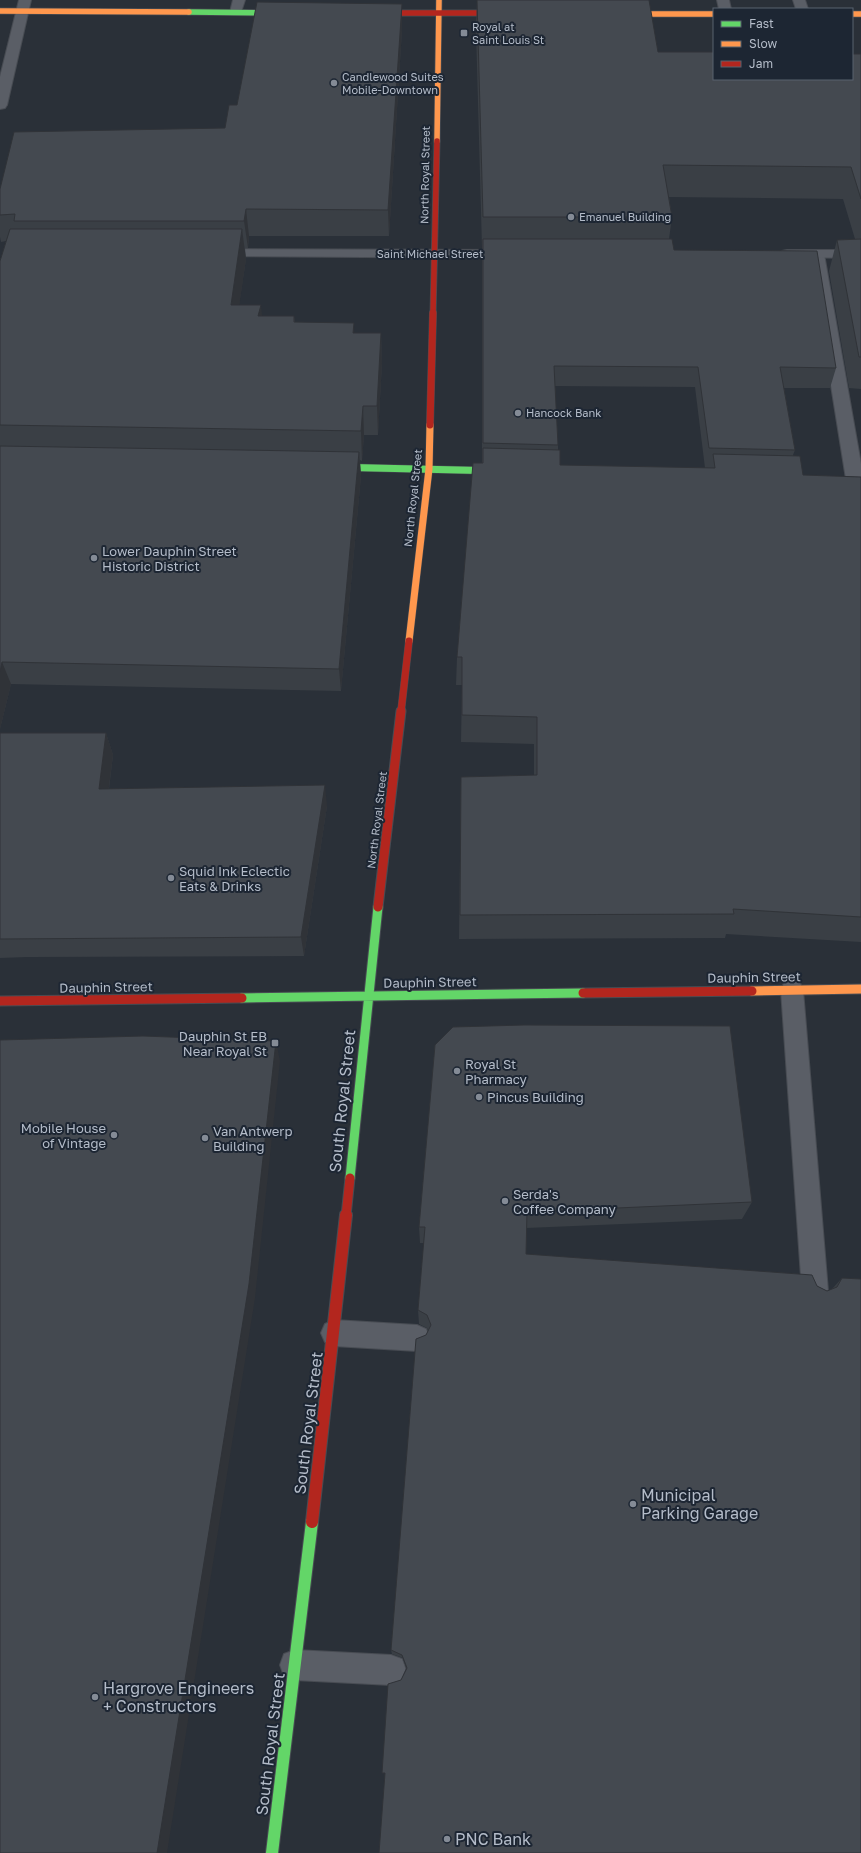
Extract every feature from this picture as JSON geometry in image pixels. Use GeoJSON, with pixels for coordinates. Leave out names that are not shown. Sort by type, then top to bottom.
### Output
{"type":"FeatureCollection","features":[{"type":"Feature","properties":{"kind":"street","name":"North Royal Street"},"geometry":{"type":"LineString","coordinates":[[368,995],[429,469],[436,254],[439,0]]}},
{"type":"Feature","properties":{"kind":"street"},"geometry":{"type":"LineString","coordinates":[[645,0],[648,14]]}},
{"type":"Feature","properties":{"kind":"street"},"geometry":{"type":"LineString","coordinates":[[0,105],[23,6]]}},
{"type":"Feature","properties":{"kind":"street"},"geometry":{"type":"LineString","coordinates":[[0,11],[23,6],[238,6],[291,12]]}},
{"type":"Feature","properties":{"kind":"street"},"geometry":{"type":"LineString","coordinates":[[361,13],[515,13]]}},
{"type":"Feature","properties":{"kind":"street"},"geometry":{"type":"LineString","coordinates":[[609,14],[713,14]]}},
{"type":"Feature","properties":{"kind":"street","name":"Saint Michael Street"},"geometry":{"type":"LineString","coordinates":[[199,253],[530,254]]}},
{"type":"Feature","properties":{"kind":"street"},"geometry":{"type":"LineString","coordinates":[[772,254],[861,254]]}},
{"type":"Feature","properties":{"kind":"street"},"geometry":{"type":"LineString","coordinates":[[817,254],[855,479]]}},
{"type":"Feature","properties":{"kind":"street"},"geometry":{"type":"LineString","coordinates":[[319,467],[508,471]]}},
{"type":"Feature","properties":{"kind":"street","name":"Dauphin Street"},"geometry":{"type":"LineString","coordinates":[[0,1001],[861,989]]}},
{"type":"Feature","properties":{"kind":"street"},"geometry":{"type":"LineString","coordinates":[[792,990],[815,1291]]}},
{"type":"Feature","properties":{"kind":"street","name":"South Royal Street"},"geometry":{"type":"LineString","coordinates":[[272,1853],[334,1333],[368,995]]}},
{"type":"Feature","properties":{"kind":"street"},"geometry":{"type":"LineString","coordinates":[[334,1333],[417,1338]]}},
{"type":"Feature","properties":{"kind":"street"},"geometry":{"type":"LineString","coordinates":[[295,1665],[391,1670]]}},
{"type":"Feature","properties":{"kind":"building"},"geometry":{"type":"Polygon","coordinates":[[[477,0],[649,0],[658,52],[713,52],[713,80],[853,80],[853,54],[861,54],[861,199],[851,167],[663,165],[672,217],[483,217],[477,0]]]}},
{"type":"Feature","properties":{"kind":"building"},"geometry":{"type":"Polygon","coordinates":[[[257,2],[402,4],[388,210],[246,209],[244,221],[14,221],[15,214],[0,215],[0,189],[14,132],[225,128],[229,105],[237,105],[257,2]]]}},
{"type":"Feature","properties":{"kind":"building"},"geometry":{"type":"Polygon","coordinates":[[[10,229],[242,229],[231,305],[261,305],[258,316],[294,316],[294,322],[354,323],[353,333],[381,333],[377,406],[363,406],[361,431],[0,425],[0,261],[10,229]]]}},
{"type":"Feature","properties":{"kind":"building"},"geometry":{"type":"Polygon","coordinates":[[[483,239],[672,239],[674,250],[817,251],[836,368],[780,367],[795,450],[709,448],[698,367],[554,366],[558,445],[483,443],[483,239]]]}},
{"type":"Feature","properties":{"kind":"building"},"geometry":{"type":"Polygon","coordinates":[[[861,239],[861,357],[859,357],[837,240],[861,239]]]}},
{"type":"Feature","properties":{"kind":"building"},"geometry":{"type":"Polygon","coordinates":[[[0,446],[359,452],[339,669],[2,662],[0,672],[0,446]]]}},
{"type":"Feature","properties":{"kind":"building"},"geometry":{"type":"Polygon","coordinates":[[[483,448],[560,450],[560,465],[715,468],[713,454],[800,456],[803,475],[861,477],[861,917],[733,909],[734,914],[460,915],[461,777],[537,775],[537,717],[462,715],[462,657],[457,657],[473,463],[483,463],[483,448]]]}},
{"type":"Feature","properties":{"kind":"building"},"geometry":{"type":"Polygon","coordinates":[[[0,733],[106,733],[99,789],[325,785],[301,937],[0,939],[0,733]]]}},
{"type":"Feature","properties":{"kind":"building","name":"Municipal Parking Garage"},"geometry":{"type":"Polygon","coordinates":[[[524,1025],[730,1026],[752,1202],[527,1212],[526,1254],[812,1275],[817,1286],[827,1291],[837,1287],[842,1278],[861,1279],[861,1853],[379,1853],[385,1773],[382,1773],[388,1684],[401,1680],[407,1668],[402,1655],[391,1650],[416,1339],[426,1335],[431,1325],[427,1315],[418,1310],[425,1227],[419,1227],[435,1045],[453,1027],[524,1025]]]}},
{"type":"Feature","properties":{"kind":"building"},"geometry":{"type":"Polygon","coordinates":[[[143,1036],[276,1041],[249,1284],[157,1853],[0,1853],[0,1040],[143,1036]]]}},
{"type":"Feature","properties":{"kind":"traffic: fast"},"geometry":{"type":"LineString","coordinates":[[189,12],[285,13]]}},
{"type":"Feature","properties":{"kind":"traffic: fast"},"geometry":{"type":"LineString","coordinates":[[330,467],[502,471]]}},
{"type":"Feature","properties":{"kind":"traffic: fast"},"geometry":{"type":"LineString","coordinates":[[350,1178],[378,907]]}},
{"type":"Feature","properties":{"kind":"traffic: fast"},"geometry":{"type":"LineString","coordinates":[[242,998],[583,993]]}},
{"type":"Feature","properties":{"kind":"traffic: fast"},"geometry":{"type":"LineString","coordinates":[[272,1853],[312,1522]]}},
{"type":"Feature","properties":{"kind":"traffic: slow"},"geometry":{"type":"LineString","coordinates":[[437,141],[439,0]]}},
{"type":"Feature","properties":{"kind":"traffic: slow"},"geometry":{"type":"LineString","coordinates":[[0,11],[189,12]]}},
{"type":"Feature","properties":{"kind":"traffic: slow"},"geometry":{"type":"LineString","coordinates":[[621,14],[713,14]]}},
{"type":"Feature","properties":{"kind":"traffic: slow"},"geometry":{"type":"LineString","coordinates":[[853,14],[861,14]]}},
{"type":"Feature","properties":{"kind":"traffic: slow"},"geometry":{"type":"LineString","coordinates":[[409,641],[429,469],[430,425]]}},
{"type":"Feature","properties":{"kind":"traffic: slow"},"geometry":{"type":"LineString","coordinates":[[752,991],[861,989]]}},
{"type":"Feature","properties":{"kind":"traffic: jam"},"geometry":{"type":"LineString","coordinates":[[373,13],[507,13]]}},
{"type":"Feature","properties":{"kind":"traffic: jam"},"geometry":{"type":"LineString","coordinates":[[430,425],[437,141]]}},
{"type":"Feature","properties":{"kind":"traffic: jam"},"geometry":{"type":"LineString","coordinates":[[378,907],[409,641]]}},
{"type":"Feature","properties":{"kind":"traffic: jam"},"geometry":{"type":"LineString","coordinates":[[583,993],[752,991]]}},
{"type":"Feature","properties":{"kind":"traffic: jam"},"geometry":{"type":"LineString","coordinates":[[0,1001],[242,998]]}},
{"type":"Feature","properties":{"kind":"traffic: jam"},"geometry":{"type":"LineString","coordinates":[[312,1522],[350,1178]]}},
{"type":"Feature","properties":{"kind":"place","name":"Royal at Saint Louis St"},"geometry":{"type":"Point","coordinates":[464,33]}},
{"type":"Feature","properties":{"kind":"place","name":"Candlewood Suites Mobile-Downtown"},"geometry":{"type":"Point","coordinates":[334,83]}},
{"type":"Feature","properties":{"kind":"place","name":"Emanuel Building"},"geometry":{"type":"Point","coordinates":[571,217]}},
{"type":"Feature","properties":{"kind":"place","name":"Hancock Bank"},"geometry":{"type":"Point","coordinates":[518,413]}},
{"type":"Feature","properties":{"kind":"place","name":"Lower Dauphin Street Historic District"},"geometry":{"type":"Point","coordinates":[94,558]}},
{"type":"Feature","properties":{"kind":"place","name":"Squid Ink Eclectic Eats & Drinks"},"geometry":{"type":"Point","coordinates":[171,878]}},
{"type":"Feature","properties":{"kind":"place","name":"Dauphin St EB Near Royal St"},"geometry":{"type":"Point","coordinates":[275,1043]}},
{"type":"Feature","properties":{"kind":"place","name":"Royal St Pharmacy"},"geometry":{"type":"Point","coordinates":[457,1071]}},
{"type":"Feature","properties":{"kind":"place","name":"Pincus Building"},"geometry":{"type":"Point","coordinates":[479,1097]}},
{"type":"Feature","properties":{"kind":"place","name":"Mobile House of Vintage"},"geometry":{"type":"Point","coordinates":[114,1135]}},
{"type":"Feature","properties":{"kind":"place","name":"Van Antwerp Building"},"geometry":{"type":"Point","coordinates":[205,1138]}},
{"type":"Feature","properties":{"kind":"place","name":"Serda's Coffee Company"},"geometry":{"type":"Point","coordinates":[505,1201]}},
{"type":"Feature","properties":{"kind":"place","name":"Municipal Parking Garage"},"geometry":{"type":"Point","coordinates":[633,1504]}},
{"type":"Feature","properties":{"kind":"place","name":"Hargrove Engineers + Constructors"},"geometry":{"type":"Point","coordinates":[95,1697]}},
{"type":"Feature","properties":{"kind":"place","name":"PNC Bank"},"geometry":{"type":"Point","coordinates":[447,1839]}}]}
